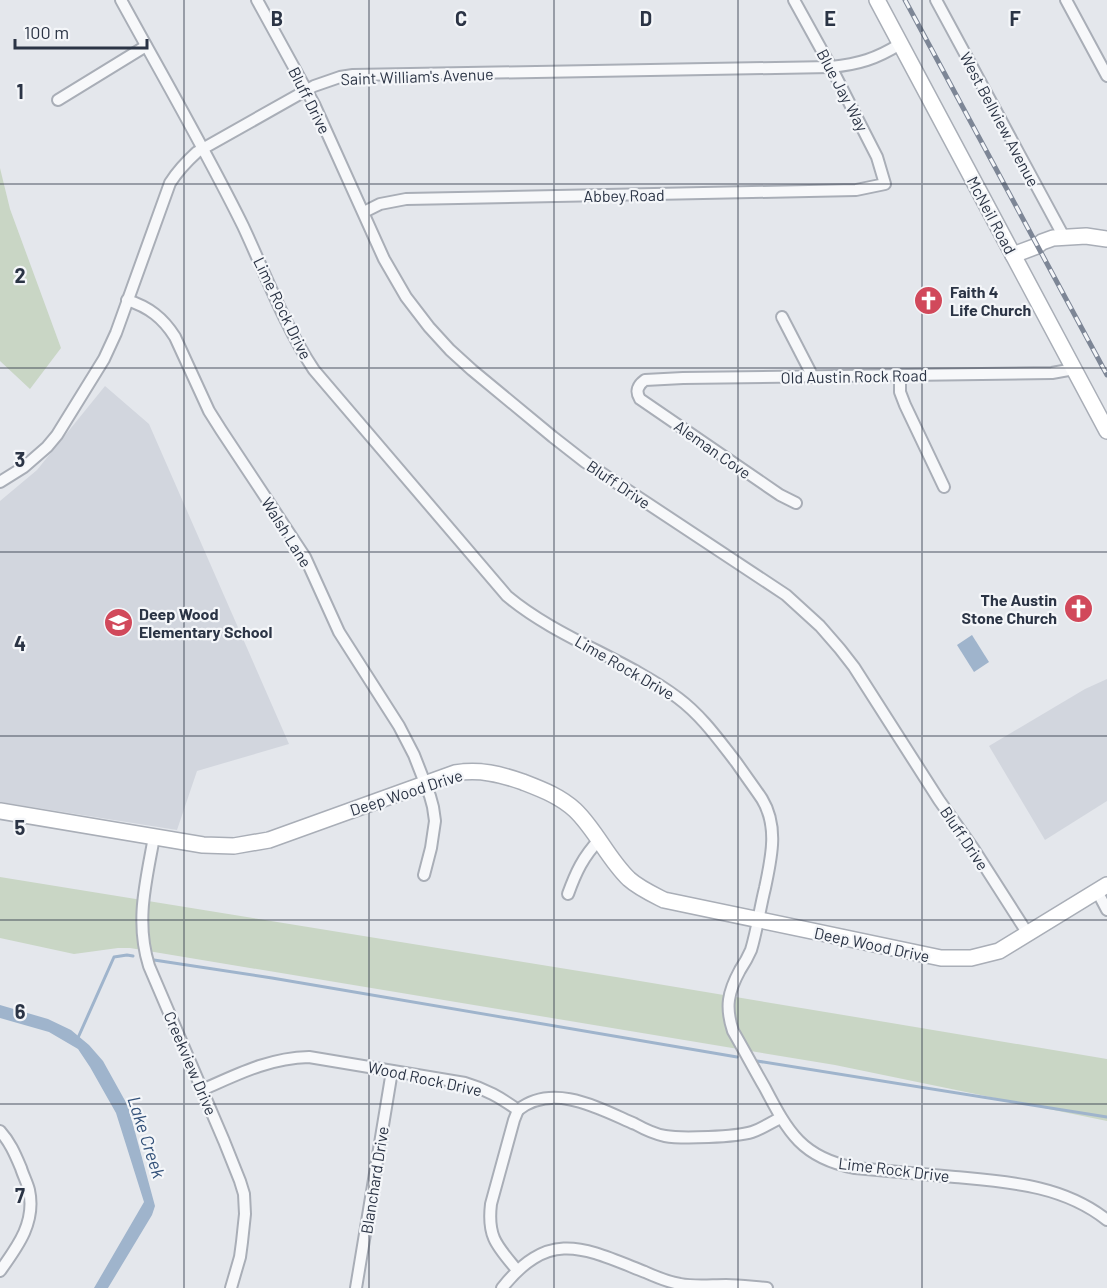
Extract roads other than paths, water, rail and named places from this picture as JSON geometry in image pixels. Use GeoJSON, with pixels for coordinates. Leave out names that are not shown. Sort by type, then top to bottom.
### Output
{"type":"FeatureCollection","features":[{"type":"Feature","properties":{"kind":"street","name":"Lime Rock Drive"},"geometry":{"type":"LineString","coordinates":[[121,0],[242,225],[297,343],[310,363],[501,590],[532,615],[646,678],[679,699],[713,732],[762,798],[770,817],[773,844],[750,953],[734,982],[728,1009],[733,1031],[780,1118],[795,1138],[826,1160],[840,1165],[1017,1183],[1069,1197],[1106,1217]]}},
{"type":"Feature","properties":{"kind":"street","name":"Bluff Drive"},"geometry":{"type":"LineString","coordinates":[[256,0],[315,104],[384,259],[406,297],[429,327],[472,370],[585,462],[786,595],[820,626],[854,667],[1028,934]]}},
{"type":"Feature","properties":{"kind":"street","name":"Blue Jay Way"},"geometry":{"type":"LineString","coordinates":[[794,0],[877,157],[885,184]]}},
{"type":"Feature","properties":{"kind":"street","name":"McNeil Road"},"geometry":{"type":"LineString","coordinates":[[877,0],[1107,431]]}},
{"type":"Feature","properties":{"kind":"street","name":"West Bellview Avenue"},"geometry":{"type":"LineString","coordinates":[[936,0],[1064,237]]}},
{"type":"Feature","properties":{"kind":"street"},"geometry":{"type":"LineString","coordinates":[[1066,0],[1107,76]]}},
{"type":"Feature","properties":{"kind":"street","name":"Saint William's Avenue"},"geometry":{"type":"LineString","coordinates":[[1,480],[36,458],[57,435],[104,359],[116,333],[170,183],[187,161],[202,149],[306,90],[327,81],[353,75],[831,67],[860,63],[886,53],[900,44]]}},
{"type":"Feature","properties":{"kind":"street"},"geometry":{"type":"LineString","coordinates":[[58,100],[146,46]]}},
{"type":"Feature","properties":{"kind":"street","name":"Abbey Road"},"geometry":{"type":"LineString","coordinates":[[364,212],[380,204],[406,199],[856,190],[885,184]]}},
{"type":"Feature","properties":{"kind":"street"},"geometry":{"type":"LineString","coordinates":[[1042,243],[1051,229],[1048,208]]}},
{"type":"Feature","properties":{"kind":"street"},"geometry":{"type":"LineString","coordinates":[[1013,255],[1064,237],[1086,236],[1105,239]]}},
{"type":"Feature","properties":{"kind":"street"},"geometry":{"type":"LineString","coordinates":[[1042,243],[1045,248],[1050,245],[1081,244],[1105,239]]}},
{"type":"Feature","properties":{"kind":"street","name":"Walsh Lane"},"geometry":{"type":"LineString","coordinates":[[127,300],[145,306],[155,313],[172,332],[209,411],[305,557],[339,632],[399,726],[414,755],[434,807],[435,821],[431,848],[424,874]]}},
{"type":"Feature","properties":{"kind":"street"},"geometry":{"type":"LineString","coordinates":[[782,317],[813,376]]}},
{"type":"Feature","properties":{"kind":"street","name":"Old Austin Rock Road"},"geometry":{"type":"LineString","coordinates":[[637,388],[645,380],[683,378],[1052,373],[1074,369]]}},
{"type":"Feature","properties":{"kind":"street"},"geometry":{"type":"LineString","coordinates":[[900,375],[900,392],[905,405],[944,487]]}},
{"type":"Feature","properties":{"kind":"street","name":"Aleman Cove"},"geometry":{"type":"LineString","coordinates":[[637,388],[640,399],[780,495],[796,503]]}},
{"type":"Feature","properties":{"kind":"street","name":"Deep Wood Drive"},"geometry":{"type":"LineString","coordinates":[[0,811],[218,847],[234,846],[269,840],[455,773],[482,771],[509,777],[565,801],[585,821],[628,878],[639,887],[664,900],[941,958],[971,958],[999,951],[1102,888]]}},
{"type":"Feature","properties":{"kind":"street","name":"Creekview Drive"},"geometry":{"type":"LineString","coordinates":[[154,837],[143,901],[142,939],[149,966],[244,1194],[243,1242],[231,1288]]}},
{"type":"Feature","properties":{"kind":"street"},"geometry":{"type":"LineString","coordinates":[[568,894],[580,864],[599,840]]}},
{"type":"Feature","properties":{"kind":"street"},"geometry":{"type":"LineString","coordinates":[[1102,888],[1107,910]]}},
{"type":"Feature","properties":{"kind":"street","name":"Wood Rock Drive"},"geometry":{"type":"LineString","coordinates":[[202,1090],[273,1061],[292,1057],[309,1057],[479,1087],[493,1093],[518,1110]]}},
{"type":"Feature","properties":{"kind":"street","name":"Blanchard Drive"},"geometry":{"type":"LineString","coordinates":[[356,1288],[392,1071]]}},
{"type":"Feature","properties":{"kind":"street"},"geometry":{"type":"LineString","coordinates":[[517,1270],[494,1241],[489,1216],[514,1120],[518,1110],[523,1106],[551,1098],[577,1100],[649,1131],[670,1137],[741,1134],[754,1131],[780,1118]]}},
{"type":"Feature","properties":{"kind":"street"},"geometry":{"type":"LineString","coordinates":[[0,1131],[8,1139],[16,1154],[28,1188],[30,1216],[22,1239],[0,1271]]}},
{"type":"Feature","properties":{"kind":"street"},"geometry":{"type":"LineString","coordinates":[[502,1288],[517,1270],[531,1259],[541,1254],[572,1248],[594,1252],[680,1284],[767,1288]]}},
{"type":"Feature","properties":{"kind":"water"},"geometry":{"type":"Polygon","coordinates":[[[972,635],[989,662],[974,672],[957,645],[972,635]]]}},
{"type":"Feature","properties":{"kind":"water"},"geometry":{"type":"Polygon","coordinates":[[[0,1005],[48,1019],[71,1030],[103,1061],[128,1106],[155,1206],[152,1215],[108,1288],[94,1288],[144,1202],[116,1113],[78,1049],[49,1032],[0,1018],[0,1005]]]}},
{"type":"Feature","properties":{"kind":"waterway"},"geometry":{"type":"LineString","coordinates":[[77,1040],[114,957],[133,956]]}},
{"type":"Feature","properties":{"kind":"waterway"},"geometry":{"type":"LineString","coordinates":[[154,960],[737,1057]]}},
{"type":"Feature","properties":{"kind":"waterway"},"geometry":{"type":"LineString","coordinates":[[757,1061],[1107,1117]]}},
{"type":"Feature","properties":{"kind":"railway"},"geometry":{"type":"LineString","coordinates":[[905,0],[1107,375]]}},
{"type":"Feature","properties":{"kind":"place","name":"Faith 4 Life Church"},"geometry":{"type":"Point","coordinates":[929,300]}},
{"type":"Feature","properties":{"kind":"place","name":"The Austin Stone Church"},"geometry":{"type":"Point","coordinates":[1078,608]}},
{"type":"Feature","properties":{"kind":"place","name":"Deep Wood Elementary School"},"geometry":{"type":"Point","coordinates":[118,622]}},
{"type":"Feature","properties":{"kind":"water label","name":"Lake Creek"},"geometry":{"type":"Point","coordinates":[147,1137]}}]}
